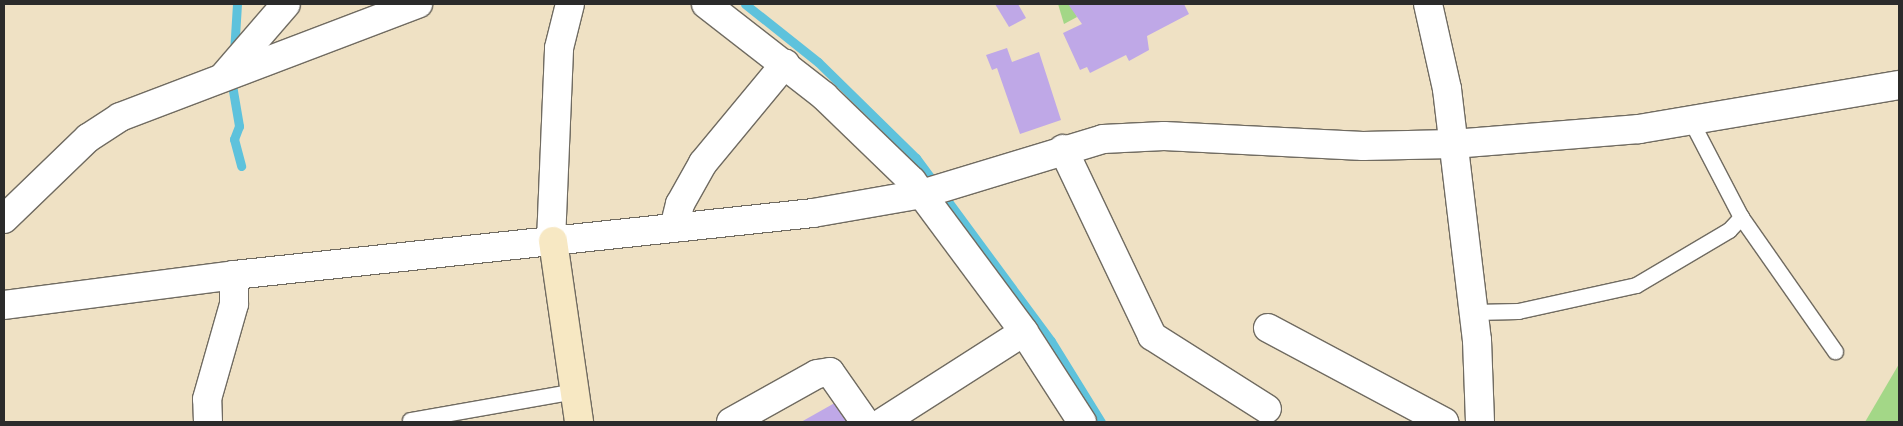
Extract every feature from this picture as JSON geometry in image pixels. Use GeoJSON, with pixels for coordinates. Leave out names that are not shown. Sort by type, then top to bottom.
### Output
{"type":"FeatureCollection","features":[{"type":"Feature","properties":{"kind":"street"},"geometry":{"type":"LineString","coordinates":[[223,77],[286,4]]}},
{"type":"Feature","properties":{"kind":"street"},"geometry":{"type":"LineString","coordinates":[[4,219],[103,128],[137,109],[418,4]]}},
{"type":"Feature","properties":{"kind":"street"},"geometry":{"type":"LineString","coordinates":[[570,4],[558,48],[552,241],[579,422]]}},
{"type":"Feature","properties":{"kind":"street"},"geometry":{"type":"LineString","coordinates":[[706,4],[785,64],[871,140],[935,190],[1082,422]]}},
{"type":"Feature","properties":{"kind":"street"},"geometry":{"type":"LineString","coordinates":[[1428,4],[1447,89],[1474,312],[1480,422]]}},
{"type":"Feature","properties":{"kind":"street"},"geometry":{"type":"LineString","coordinates":[[674,228],[680,204],[704,163],[785,64]]}},
{"type":"Feature","properties":{"kind":"street"},"geometry":{"type":"LineString","coordinates":[[4,305],[234,275],[813,213],[935,190],[1064,149],[1142,136],[1363,146],[1453,144],[1691,121],[1899,85]]}},
{"type":"Feature","properties":{"kind":"street"},"geometry":{"type":"LineString","coordinates":[[1064,149],[1152,336],[1267,410]]}},
{"type":"Feature","properties":{"kind":"street"},"geometry":{"type":"LineString","coordinates":[[208,422],[207,399],[234,304],[234,275]]}},
{"type":"Feature","properties":{"kind":"street"},"geometry":{"type":"LineString","coordinates":[[1268,328],[1444,422]]}},
{"type":"Feature","properties":{"kind":"street"},"geometry":{"type":"LineString","coordinates":[[883,422],[1024,332]]}},
{"type":"Feature","properties":{"kind":"street"},"geometry":{"type":"LineString","coordinates":[[731,422],[817,374],[830,372],[865,422]]}},
{"type":"Feature","properties":{"kind":"lane"},"geometry":{"type":"LineString","coordinates":[[1691,121],[1741,217],[1835,351]]}},
{"type":"Feature","properties":{"kind":"lane"},"geometry":{"type":"LineString","coordinates":[[1474,312],[1518,311],[1636,285],[1728,230],[1741,217]]}},
{"type":"Feature","properties":{"kind":"lane"},"geometry":{"type":"LineString","coordinates":[[410,420],[574,390]]}},
{"type":"Feature","properties":{"kind":"green space"},"geometry":{"type":"Polygon","coordinates":[[[1058,4],[1071,4],[1077,17],[1064,24],[1058,4]]]}},
{"type":"Feature","properties":{"kind":"green space"},"geometry":{"type":"Polygon","coordinates":[[[1899,364],[1899,422],[1865,422],[1899,364]]]}},
{"type":"Feature","properties":{"kind":"building"},"geometry":{"type":"Polygon","coordinates":[[[995,4],[1018,4],[1026,18],[1009,27],[995,4]]]}},
{"type":"Feature","properties":{"kind":"building"},"geometry":{"type":"Polygon","coordinates":[[[1068,4],[1184,4],[1189,14],[1147,36],[1149,50],[1129,61],[1126,55],[1090,73],[1087,67],[1080,70],[1063,33],[1082,24],[1068,4]]]}},
{"type":"Feature","properties":{"kind":"building"},"geometry":{"type":"Polygon","coordinates":[[[1007,48],[1012,62],[1039,52],[1061,120],[1020,134],[997,68],[992,70],[986,55],[1007,48]]]}},
{"type":"Feature","properties":{"kind":"building"},"geometry":{"type":"Polygon","coordinates":[[[840,400],[853,422],[801,422],[840,400]]]}},
{"type":"Feature","properties":{"kind":"waterway"},"geometry":{"type":"LineString","coordinates":[[234,53],[237,4]]}},
{"type":"Feature","properties":{"kind":"waterway"},"geometry":{"type":"LineString","coordinates":[[745,4],[818,62],[916,158],[1051,341],[1101,422]]}},
{"type":"Feature","properties":{"kind":"waterway"},"geometry":{"type":"LineString","coordinates":[[231,79],[239,126],[234,139],[241,166]]}}]}
